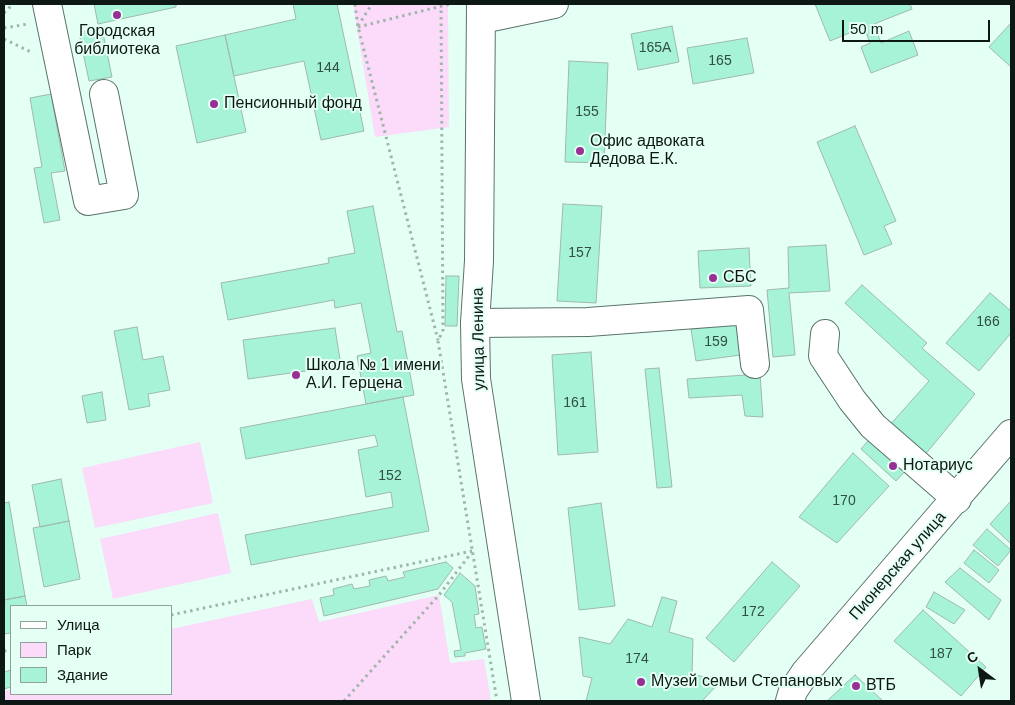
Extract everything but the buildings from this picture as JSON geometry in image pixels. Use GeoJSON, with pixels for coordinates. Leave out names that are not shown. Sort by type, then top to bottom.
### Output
{"type":"FeatureCollection","features":[{"type":"Feature","properties":{"kind":"main road"},"geometry":{"type":"LineString","coordinates":[[47,4],[88,201],[124,195],[104,94]]}},
{"type":"Feature","properties":{"kind":"main road"},"geometry":{"type":"LineString","coordinates":[[482,11],[554,4]]}},
{"type":"Feature","properties":{"kind":"main road","name":"улица Ленина"},"geometry":{"type":"LineString","coordinates":[[482,11],[479,261],[475,323],[476,379],[526,701]]}},
{"type":"Feature","properties":{"kind":"main road"},"geometry":{"type":"LineString","coordinates":[[475,323],[588,322],[749,310],[755,364]]}},
{"type":"Feature","properties":{"kind":"main road"},"geometry":{"type":"LineString","coordinates":[[825,334],[824,356],[852,400],[873,426],[957,498]]}},
{"type":"Feature","properties":{"kind":"main road","name":"Пионерская улица"},"geometry":{"type":"LineString","coordinates":[[790,701],[793,691],[805,674],[1011,434]]}},
{"type":"Feature","properties":{"kind":"path"},"geometry":{"type":"LineString","coordinates":[[4,14],[14,4]]}},
{"type":"Feature","properties":{"kind":"path"},"geometry":{"type":"LineString","coordinates":[[355,4],[358,27],[438,341]]}},
{"type":"Feature","properties":{"kind":"path"},"geometry":{"type":"LineString","coordinates":[[358,27],[372,4]]}},
{"type":"Feature","properties":{"kind":"path"},"geometry":{"type":"LineString","coordinates":[[358,27],[450,4]]}},
{"type":"Feature","properties":{"kind":"path"},"geometry":{"type":"LineString","coordinates":[[172,616],[472,551],[439,595],[344,701]]}},
{"type":"Feature","properties":{"kind":"green space"},"geometry":{"type":"Polygon","coordinates":[[[353,4],[448,4],[449,127],[375,137],[353,4]]]}},
{"type":"Feature","properties":{"kind":"green space"},"geometry":{"type":"Polygon","coordinates":[[[200,442],[213,503],[95,528],[82,468],[200,442]]]}},
{"type":"Feature","properties":{"kind":"green space"},"geometry":{"type":"Polygon","coordinates":[[[218,513],[231,573],[113,599],[100,539],[218,513]]]}},
{"type":"Feature","properties":{"kind":"green space"},"geometry":{"type":"Polygon","coordinates":[[[439,595],[450,663],[484,659],[491,701],[4,701],[4,691],[10,690],[10,695],[172,695],[172,629],[312,599],[319,622],[439,595]]]}},
{"type":"Feature","properties":{"kind":"place","name":"Городская библиотека"},"geometry":{"type":"Point","coordinates":[117,15]}},
{"type":"Feature","properties":{"kind":"place","name":"Пенсионный фонд"},"geometry":{"type":"Point","coordinates":[214,104]}},
{"type":"Feature","properties":{"kind":"place","name":"Офис адвоката Дедова Е.К."},"geometry":{"type":"Point","coordinates":[580,151]}},
{"type":"Feature","properties":{"kind":"place","name":"СБС"},"geometry":{"type":"Point","coordinates":[713,278]}},
{"type":"Feature","properties":{"kind":"place","name":"Школа № 1 имени А.И. Герцена"},"geometry":{"type":"Point","coordinates":[296,375]}},
{"type":"Feature","properties":{"kind":"place","name":"Нотариус"},"geometry":{"type":"Point","coordinates":[893,466]}},
{"type":"Feature","properties":{"kind":"place","name":"Музей семьи Степановых"},"geometry":{"type":"Point","coordinates":[641,682]}},
{"type":"Feature","properties":{"kind":"place","name":"ВТБ"},"geometry":{"type":"Point","coordinates":[856,686]}}]}
